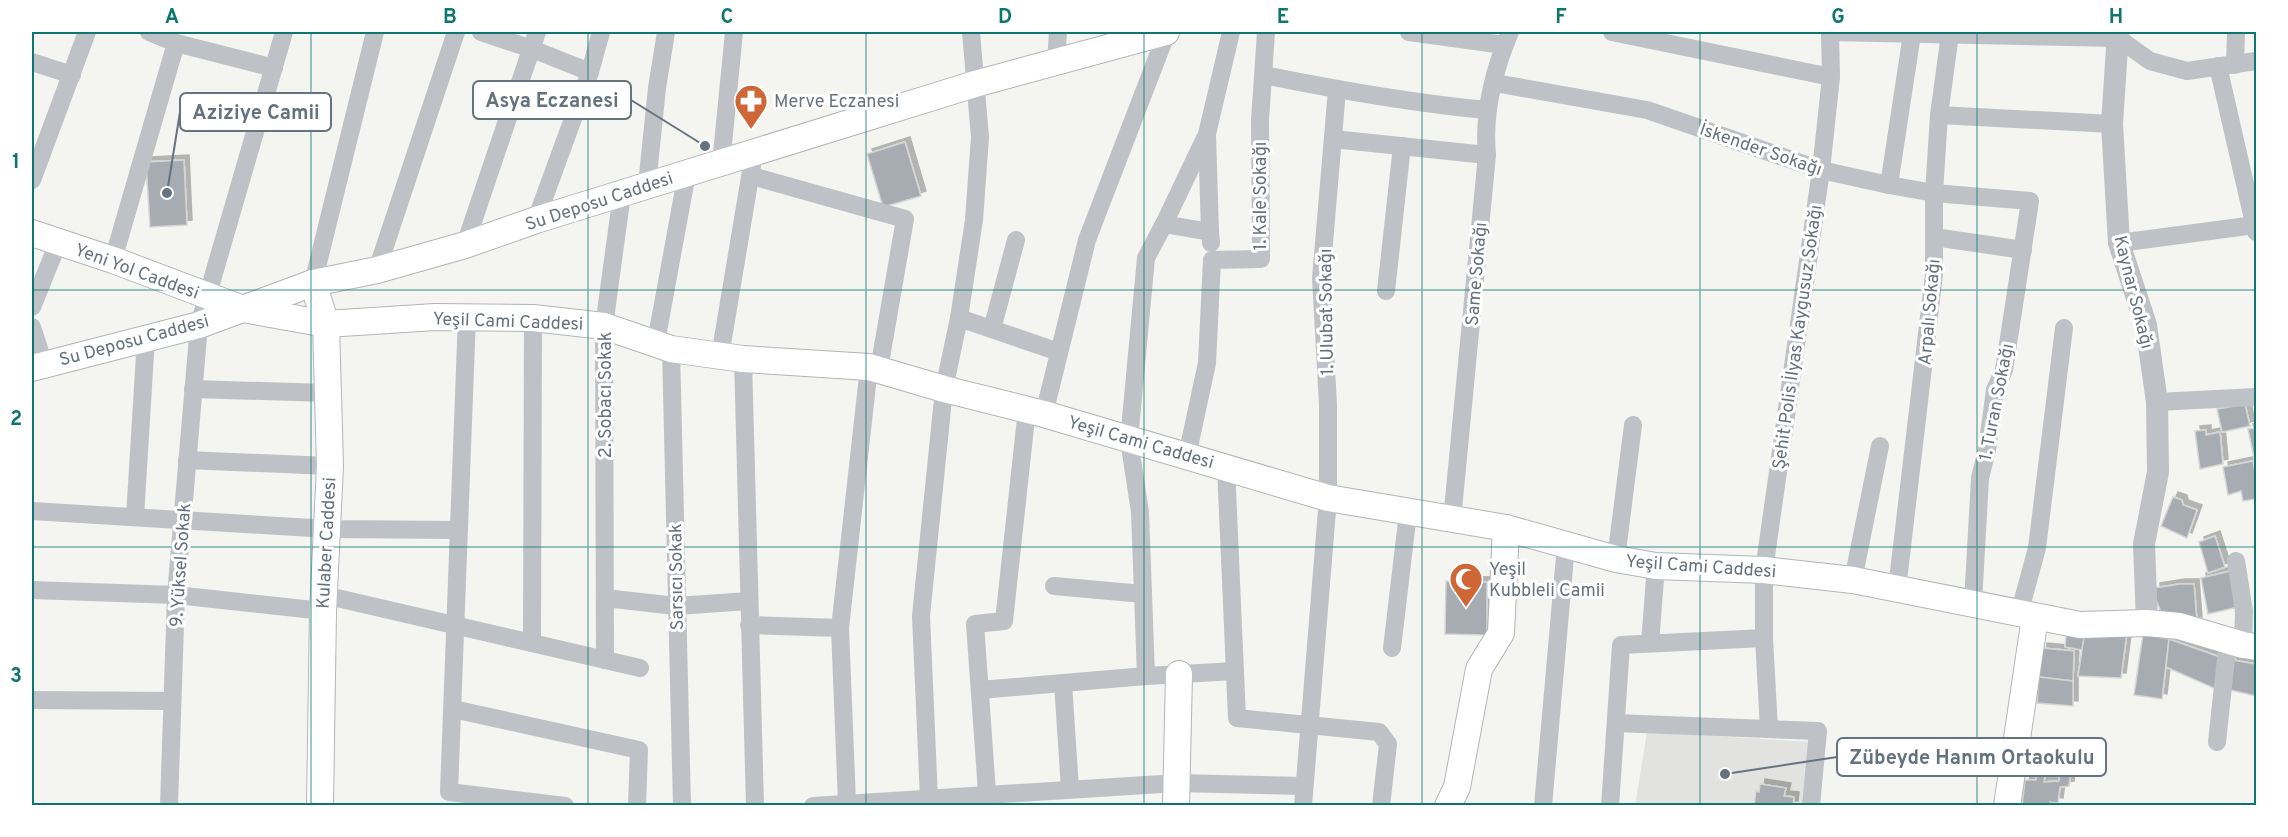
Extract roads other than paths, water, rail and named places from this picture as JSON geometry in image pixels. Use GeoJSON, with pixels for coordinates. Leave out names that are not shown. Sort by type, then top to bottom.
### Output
{"type":"FeatureCollection","features":[{"type":"Feature","properties":{"kind":"main road","name":"Su Deposu Caddesi"},"geometry":{"type":"LineString","coordinates":[[38,366],[199,325],[313,283],[377,270],[465,245],[536,220],[687,173],[721,164],[752,165],[975,84],[1056,62],[1138,35],[1167,32]]}},
{"type":"Feature","properties":{"kind":"main road","name":"Yeni Yol Caddesi"},"geometry":{"type":"LineString","coordinates":[[32,233],[113,260],[243,309]]}},
{"type":"Feature","properties":{"kind":"main road","name":"Kulaber Caddesi"},"geometry":{"type":"LineString","coordinates":[[313,283],[326,324],[330,466],[323,603],[320,806]]}},
{"type":"Feature","properties":{"kind":"main road","name":"Yeşil Cami Caddesi"},"geometry":{"type":"LineString","coordinates":[[243,309],[326,324],[467,316],[533,318],[604,326],[663,346],[731,357],[874,368],[944,389],[1036,411],[1328,498],[1506,528],[1616,560],[1656,566],[1764,570],[1852,580],[2080,625],[2147,623],[2179,626],[2242,644]]}},
{"type":"Feature","properties":{"kind":"main road"},"geometry":{"type":"LineString","coordinates":[[1448,806],[1457,787],[1479,669],[1501,633],[1506,528]]}},
{"type":"Feature","properties":{"kind":"main road"},"geometry":{"type":"LineString","coordinates":[[2007,806],[2027,616]]}},
{"type":"Feature","properties":{"kind":"main road"},"geometry":{"type":"LineString","coordinates":[[1177,794],[1179,674]]}},
{"type":"Feature","properties":{"kind":"street"},"geometry":{"type":"LineString","coordinates":[[32,180],[87,32]]}},
{"type":"Feature","properties":{"kind":"street"},"geometry":{"type":"LineString","coordinates":[[149,32],[176,43],[274,68]]}},
{"type":"Feature","properties":{"kind":"street","name":"9. Yüksel Sokak"},"geometry":{"type":"LineString","coordinates":[[169,806],[176,595],[199,325],[284,32]]}},
{"type":"Feature","properties":{"kind":"street"},"geometry":{"type":"LineString","coordinates":[[313,283],[375,32]]}},
{"type":"Feature","properties":{"kind":"street"},"geometry":{"type":"LineString","coordinates":[[377,270],[456,32]]}},
{"type":"Feature","properties":{"kind":"street"},"geometry":{"type":"LineString","coordinates":[[481,32],[535,40],[590,72]]}},
{"type":"Feature","properties":{"kind":"street"},"geometry":{"type":"LineString","coordinates":[[536,220],[590,72],[601,32]]}},
{"type":"Feature","properties":{"kind":"street"},"geometry":{"type":"LineString","coordinates":[[648,185],[657,88],[666,32]]}},
{"type":"Feature","properties":{"kind":"street"},"geometry":{"type":"LineString","coordinates":[[721,164],[734,32]]}},
{"type":"Feature","properties":{"kind":"street"},"geometry":{"type":"LineString","coordinates":[[929,799],[921,616],[944,389],[959,318],[974,220],[980,136],[970,32]]}},
{"type":"Feature","properties":{"kind":"street"},"geometry":{"type":"LineString","coordinates":[[1056,62],[1058,32]]}},
{"type":"Feature","properties":{"kind":"street"},"geometry":{"type":"LineString","coordinates":[[988,800],[975,624],[1004,621],[1036,411],[1059,352],[1088,240],[1167,32]]}},
{"type":"Feature","properties":{"kind":"street"},"geometry":{"type":"LineString","coordinates":[[1146,676],[1140,512],[1129,440],[1146,258],[1208,134],[1231,32]]}},
{"type":"Feature","properties":{"kind":"street","name":"1. Kale Sokağı"},"geometry":{"type":"LineString","coordinates":[[1212,260],[1261,259],[1260,120],[1266,32]]}},
{"type":"Feature","properties":{"kind":"street"},"geometry":{"type":"LineString","coordinates":[[1409,32],[1507,38]]}},
{"type":"Feature","properties":{"kind":"street"},"geometry":{"type":"LineString","coordinates":[[1612,32],[1642,35],[1831,77]]}},
{"type":"Feature","properties":{"kind":"street"},"geometry":{"type":"LineString","coordinates":[[1830,32],[2118,35],[2150,61],[2187,71],[2256,61]]}},
{"type":"Feature","properties":{"kind":"street","name":"Şehit Polis İlyas Kaygusuz Sokağı"},"geometry":{"type":"LineString","coordinates":[[1769,729],[1764,638],[1764,570],[1821,170],[1831,77],[1830,32]]}},
{"type":"Feature","properties":{"kind":"street"},"geometry":{"type":"LineString","coordinates":[[2119,243],[2256,228],[2227,66],[2236,32]]}},
{"type":"Feature","properties":{"kind":"street"},"geometry":{"type":"LineString","coordinates":[[1889,185],[1912,34]]}},
{"type":"Feature","properties":{"kind":"street","name":"Arpalı Sokağı"},"geometry":{"type":"LineString","coordinates":[[1897,589],[1933,286],[1934,193],[1939,115],[1950,34]]}},
{"type":"Feature","properties":{"kind":"street","name":"Kaynar Sokağı"},"geometry":{"type":"LineString","coordinates":[[2118,35],[2112,124],[2119,243],[2146,325],[2157,402],[2158,472],[2144,544],[2147,623]]}},
{"type":"Feature","properties":{"kind":"street","name":"Same Sokağı"},"geometry":{"type":"LineString","coordinates":[[1452,520],[1487,155],[1484,132],[1486,110],[1507,38]]}},
{"type":"Feature","properties":{"kind":"street"},"geometry":{"type":"LineString","coordinates":[[465,245],[535,40]]}},
{"type":"Feature","properties":{"kind":"street"},"geometry":{"type":"LineString","coordinates":[[113,260],[176,43]]}},
{"type":"Feature","properties":{"kind":"street"},"geometry":{"type":"LineString","coordinates":[[32,62],[72,75]]}},
{"type":"Feature","properties":{"kind":"street"},"geometry":{"type":"LineString","coordinates":[[1264,75],[1420,104],[1486,110]]}},
{"type":"Feature","properties":{"kind":"street","name":"İskender Sokağı"},"geometry":{"type":"LineString","coordinates":[[1494,83],[1647,110],[1821,170],[1889,185],[1934,193],[2030,201]]}},
{"type":"Feature","properties":{"kind":"street","name":"1. Ulubat Sokağı"},"geometry":{"type":"LineString","coordinates":[[1303,806],[1328,498],[1328,405],[1321,278],[1337,90]]}},
{"type":"Feature","properties":{"kind":"street"},"geometry":{"type":"LineString","coordinates":[[1939,115],[2112,124]]}},
{"type":"Feature","properties":{"kind":"street"},"geometry":{"type":"LineString","coordinates":[[1187,456],[1207,363],[1212,260],[1208,134]]}},
{"type":"Feature","properties":{"kind":"street"},"geometry":{"type":"LineString","coordinates":[[1333,139],[1487,155]]}},
{"type":"Feature","properties":{"kind":"street"},"geometry":{"type":"LineString","coordinates":[[1386,291],[1402,146]]}},
{"type":"Feature","properties":{"kind":"street"},"geometry":{"type":"LineString","coordinates":[[755,806],[749,601],[731,357],[752,165],[905,219],[874,368],[840,628],[847,803]]}},
{"type":"Feature","properties":{"kind":"street","name":"Sarsıcı Sokak"},"geometry":{"type":"LineString","coordinates":[[682,806],[676,606],[663,346],[687,173]]}},
{"type":"Feature","properties":{"kind":"street","name":"2. Sobacı Sokak"},"geometry":{"type":"LineString","coordinates":[[605,660],[604,326],[622,194]]}},
{"type":"Feature","properties":{"kind":"street","name":"1. Turan Sokağı"},"geometry":{"type":"LineString","coordinates":[[1973,603],[1980,478],[1987,450],[1995,390],[2004,370],[2030,201]]}},
{"type":"Feature","properties":{"kind":"street"},"geometry":{"type":"LineString","coordinates":[[1164,224],[1210,232]]}},
{"type":"Feature","properties":{"kind":"street"},"geometry":{"type":"LineString","coordinates":[[1934,237],[2023,250]]}},
{"type":"Feature","properties":{"kind":"street"},"geometry":{"type":"LineString","coordinates":[[992,329],[1016,240]]}},
{"type":"Feature","properties":{"kind":"street"},"geometry":{"type":"LineString","coordinates":[[32,307],[58,243]]}},
{"type":"Feature","properties":{"kind":"street"},"geometry":{"type":"LineString","coordinates":[[467,316],[449,792],[557,805]]}},
{"type":"Feature","properties":{"kind":"street"},"geometry":{"type":"LineString","coordinates":[[532,643],[533,318]]}},
{"type":"Feature","properties":{"kind":"street"},"geometry":{"type":"LineString","coordinates":[[959,318],[1059,352]]}},
{"type":"Feature","properties":{"kind":"street"},"geometry":{"type":"LineString","coordinates":[[32,327],[38,366]]}},
{"type":"Feature","properties":{"kind":"street"},"geometry":{"type":"LineString","coordinates":[[2027,616],[2050,452],[2064,328]]}},
{"type":"Feature","properties":{"kind":"street"},"geometry":{"type":"LineString","coordinates":[[135,517],[146,338]]}},
{"type":"Feature","properties":{"kind":"street"},"geometry":{"type":"LineString","coordinates":[[193,389],[327,393]]}},
{"type":"Feature","properties":{"kind":"street"},"geometry":{"type":"LineString","coordinates":[[2157,402],[2256,397]]}},
{"type":"Feature","properties":{"kind":"street"},"geometry":{"type":"LineString","coordinates":[[1616,560],[1634,424]]}},
{"type":"Feature","properties":{"kind":"street"},"geometry":{"type":"LineString","coordinates":[[1852,580],[1880,446]]}},
{"type":"Feature","properties":{"kind":"street"},"geometry":{"type":"LineString","coordinates":[[187,460],[330,466]]}},
{"type":"Feature","properties":{"kind":"street"},"geometry":{"type":"LineString","coordinates":[[1226,467],[1237,718],[1379,732],[1388,744],[1381,806]]}},
{"type":"Feature","properties":{"kind":"street"},"geometry":{"type":"LineString","coordinates":[[32,512],[327,529],[459,530]]}},
{"type":"Feature","properties":{"kind":"street"},"geometry":{"type":"LineString","coordinates":[[1392,648],[1408,513]]}},
{"type":"Feature","properties":{"kind":"street"},"geometry":{"type":"LineString","coordinates":[[1543,806],[1566,545]]}},
{"type":"Feature","properties":{"kind":"street"},"geometry":{"type":"LineString","coordinates":[[2217,742],[2242,644],[2244,611],[2236,561]]}},
{"type":"Feature","properties":{"kind":"street"},"geometry":{"type":"LineString","coordinates":[[1650,643],[1656,566]]}},
{"type":"Feature","properties":{"kind":"street"},"geometry":{"type":"LineString","coordinates":[[1054,586],[1143,594]]}},
{"type":"Feature","properties":{"kind":"street"},"geometry":{"type":"LineString","coordinates":[[32,590],[323,603],[457,625],[640,668]]}},
{"type":"Feature","properties":{"kind":"street"},"geometry":{"type":"LineString","coordinates":[[605,598],[676,606],[749,601]]}},
{"type":"Feature","properties":{"kind":"street"},"geometry":{"type":"LineString","coordinates":[[749,625],[840,628]]}},
{"type":"Feature","properties":{"kind":"street"},"geometry":{"type":"LineString","coordinates":[[1610,806],[1621,645],[1764,638]]}},
{"type":"Feature","properties":{"kind":"street"},"geometry":{"type":"LineString","coordinates":[[980,690],[1235,671]]}},
{"type":"Feature","properties":{"kind":"street"},"geometry":{"type":"LineString","coordinates":[[1063,683],[1070,789]]}},
{"type":"Feature","properties":{"kind":"street"},"geometry":{"type":"LineString","coordinates":[[32,700],[172,701]]}},
{"type":"Feature","properties":{"kind":"street"},"geometry":{"type":"LineString","coordinates":[[453,709],[639,750],[637,806]]}},
{"type":"Feature","properties":{"kind":"street"},"geometry":{"type":"LineString","coordinates":[[1616,723],[1818,731],[1811,806]]}},
{"type":"Feature","properties":{"kind":"street"},"geometry":{"type":"LineString","coordinates":[[813,806],[929,799],[988,800],[1070,789],[1177,794],[1304,786]]}},
{"type":"Feature","properties":{"kind":"place","name":"Merve Eczanesi"},"geometry":{"type":"Point","coordinates":[751,130]}},
{"type":"Feature","properties":{"kind":"place","name":"Asya Eczanesi"},"geometry":{"type":"Point","coordinates":[705,146]}},
{"type":"Feature","properties":{"kind":"place","name":"Aziziye Camii"},"geometry":{"type":"Point","coordinates":[167,193]}},
{"type":"Feature","properties":{"kind":"place","name":"Yeşil Kubbleli Camii"},"geometry":{"type":"Point","coordinates":[1466,608]}},
{"type":"Feature","properties":{"kind":"place","name":"Zübeyde Hanım Ortaokulu"},"geometry":{"type":"Point","coordinates":[1725,774]}}]}
